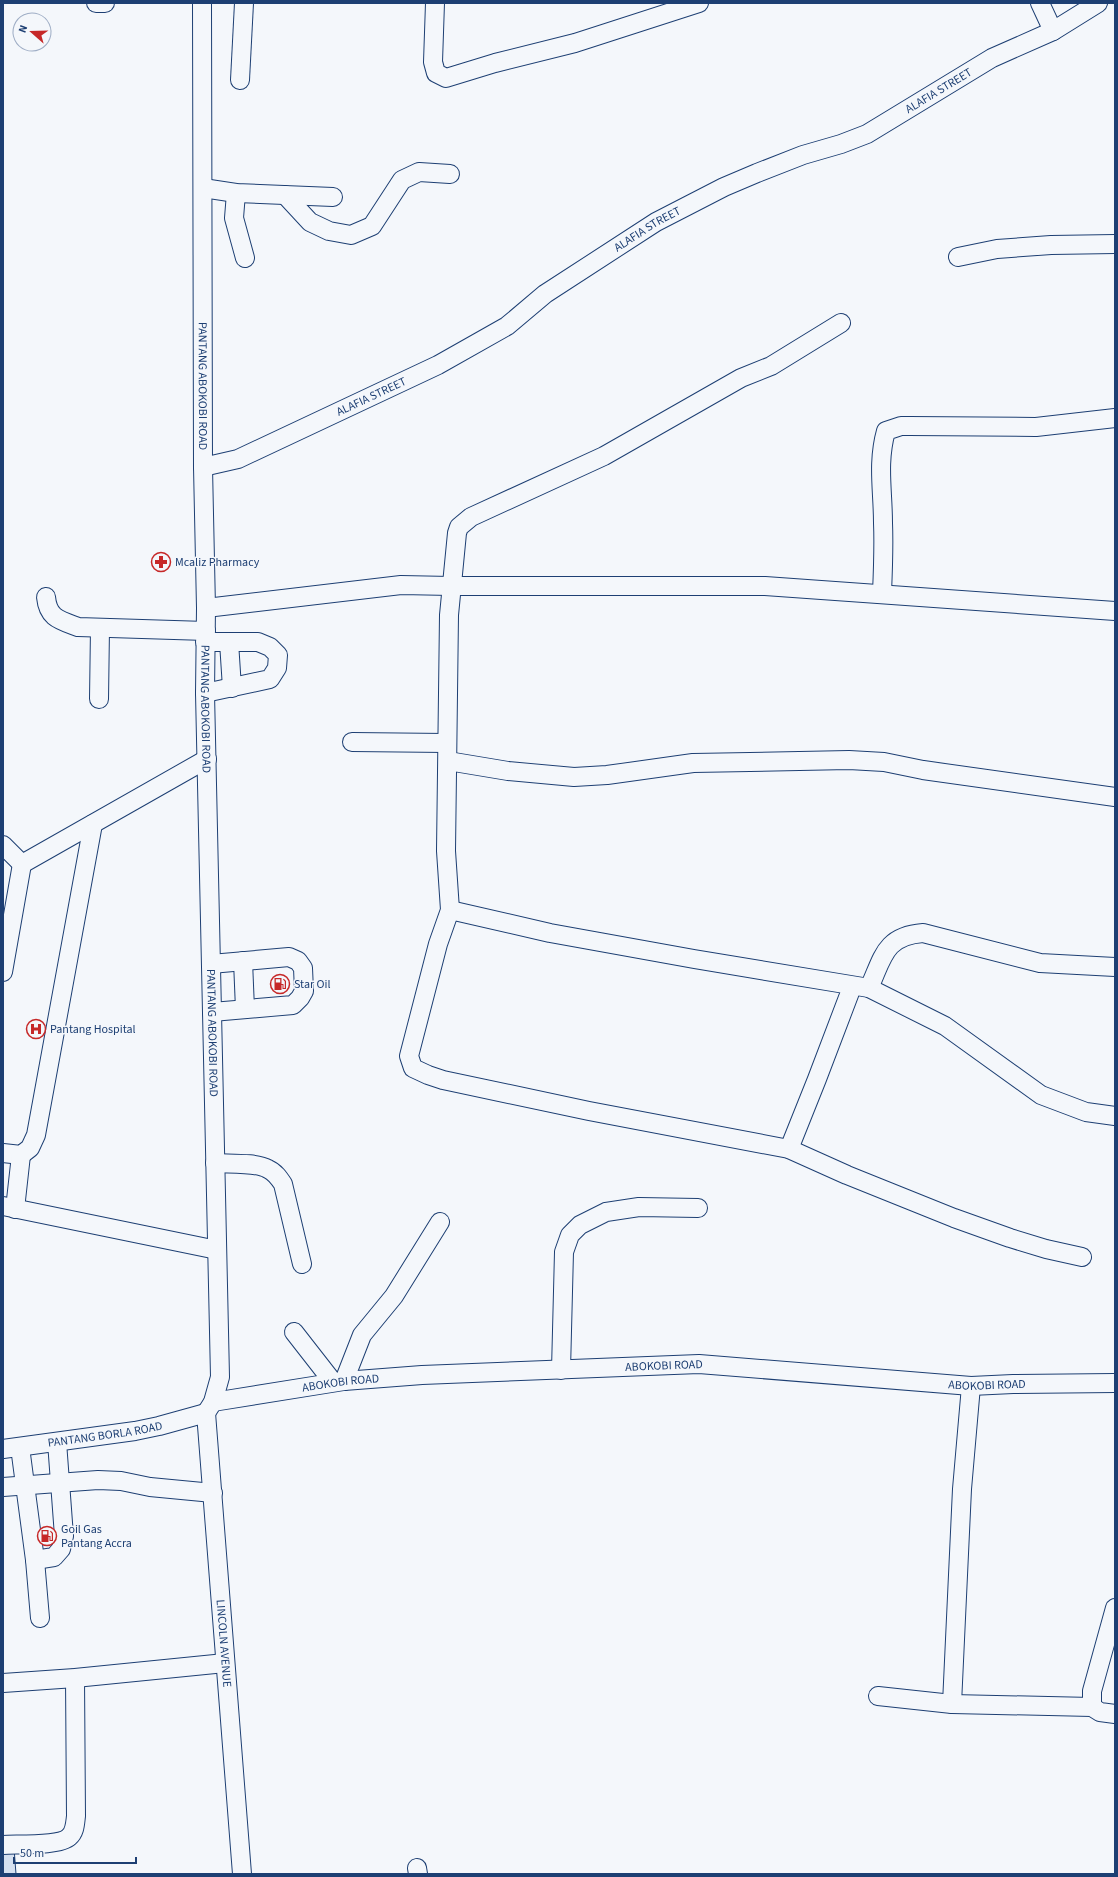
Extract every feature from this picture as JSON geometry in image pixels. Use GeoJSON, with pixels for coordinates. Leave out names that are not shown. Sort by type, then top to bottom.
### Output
{"type":"FeatureCollection","features":[{"type":"Feature","properties":{"kind":"street"},"geometry":{"type":"LineString","coordinates":[[96,3],[105,3]]}},
{"type":"Feature","properties":{"kind":"street","name":"PANTANG ABOKOBI ROAD"},"geometry":{"type":"LineString","coordinates":[[202,3],[203,467],[206,608],[205,693],[220,1377],[210,1408]]}},
{"type":"Feature","properties":{"kind":"street"},"geometry":{"type":"LineString","coordinates":[[240,80],[244,3]]}},
{"type":"Feature","properties":{"kind":"street"},"geometry":{"type":"LineString","coordinates":[[435,3],[433,62],[436,73],[446,78],[495,63],[575,43],[699,3]]}},
{"type":"Feature","properties":{"kind":"street"},"geometry":{"type":"LineString","coordinates":[[1040,3],[1053,31]]}},
{"type":"Feature","properties":{"kind":"street","name":"ALAFIA STREET"},"geometry":{"type":"LineString","coordinates":[[203,467],[238,459],[438,365],[507,326],[545,294],[656,222],[700,199],[757,173],[802,155],[841,144],[867,134],[992,58],[1053,31],[1098,3]]}},
{"type":"Feature","properties":{"kind":"street"},"geometry":{"type":"LineString","coordinates":[[285,195],[310,222],[329,231],[351,235],[372,226],[402,180],[419,172],[450,174]]}},
{"type":"Feature","properties":{"kind":"street"},"geometry":{"type":"LineString","coordinates":[[202,188],[236,193],[333,197]]}},
{"type":"Feature","properties":{"kind":"street"},"geometry":{"type":"LineString","coordinates":[[236,193],[234,218],[245,258]]}},
{"type":"Feature","properties":{"kind":"street"},"geometry":{"type":"LineString","coordinates":[[958,256],[997,249],[1051,245],[1115,244]]}},
{"type":"Feature","properties":{"kind":"street"},"geometry":{"type":"LineString","coordinates":[[840,323],[771,366],[741,378],[604,456],[465,520],[457,533],[451,586],[446,743],[448,761],[446,851],[450,910],[438,944],[412,1044],[410,1056],[413,1068],[443,1080],[574,1108],[789,1149],[847,1175],[954,1218],[1046,1249],[1082,1257]]}},
{"type":"Feature","properties":{"kind":"street"},"geometry":{"type":"LineString","coordinates":[[882,593],[883,521],[880,480],[882,444],[886,431],[901,426],[1036,427],[1115,418]]}},
{"type":"Feature","properties":{"kind":"street"},"geometry":{"type":"LineString","coordinates":[[206,608],[402,585],[765,586],[882,593],[1115,611]]}},
{"type":"Feature","properties":{"kind":"street"},"geometry":{"type":"LineString","coordinates":[[46,596],[47,608],[52,615],[78,627],[205,637],[229,642],[258,642],[270,647],[278,655],[277,668],[270,679],[205,693]]}},
{"type":"Feature","properties":{"kind":"street"},"geometry":{"type":"LineString","coordinates":[[99,699],[100,628]]}},
{"type":"Feature","properties":{"kind":"street"},"geometry":{"type":"LineString","coordinates":[[229,642],[232,688]]}},
{"type":"Feature","properties":{"kind":"street"},"geometry":{"type":"LineString","coordinates":[[352,742],[446,743]]}},
{"type":"Feature","properties":{"kind":"street"},"geometry":{"type":"LineString","coordinates":[[22,864],[207,759]]}},
{"type":"Feature","properties":{"kind":"street"},"geometry":{"type":"LineString","coordinates":[[448,761],[508,771],[574,777],[607,775],[693,763],[849,760],[884,762],[923,770],[1115,798]]}},
{"type":"Feature","properties":{"kind":"street"},"geometry":{"type":"LineString","coordinates":[[93,824],[36,1135],[30,1148],[21,1155],[9,1208],[217,1250]]}},
{"type":"Feature","properties":{"kind":"street"},"geometry":{"type":"LineString","coordinates":[[3,844],[22,864]]}},
{"type":"Feature","properties":{"kind":"street"},"geometry":{"type":"LineString","coordinates":[[3,972],[22,864]]}},
{"type":"Feature","properties":{"kind":"street"},"geometry":{"type":"LineString","coordinates":[[450,910],[550,933],[860,988],[945,1026],[1041,1094],[1086,1112],[1115,1116]]}},
{"type":"Feature","properties":{"kind":"street"},"geometry":{"type":"LineString","coordinates":[[789,1149],[818,1079],[860,988],[892,942],[911,934],[923,933],[1040,963],[1115,967]]}},
{"type":"Feature","properties":{"kind":"street"},"geometry":{"type":"LineString","coordinates":[[211,964],[289,957],[298,961],[303,968],[304,991],[293,1005],[212,1012]]}},
{"type":"Feature","properties":{"kind":"street"},"geometry":{"type":"LineString","coordinates":[[243,961],[245,1009]]}},
{"type":"Feature","properties":{"kind":"street"},"geometry":{"type":"LineString","coordinates":[[3,1153],[21,1155]]}},
{"type":"Feature","properties":{"kind":"street"},"geometry":{"type":"LineString","coordinates":[[215,1163],[255,1165],[267,1168],[275,1174],[283,1184],[302,1264]]}},
{"type":"Feature","properties":{"kind":"street"},"geometry":{"type":"LineString","coordinates":[[562,1370],[564,1252],[570,1235],[580,1225],[606,1212],[639,1207],[698,1208]]}},
{"type":"Feature","properties":{"kind":"street"},"geometry":{"type":"LineString","coordinates":[[294,1332],[338,1381],[362,1336],[375,1317],[394,1296],[440,1222]]}},
{"type":"Feature","properties":{"kind":"street","name":"ABOKOBI ROAD"},"geometry":{"type":"LineString","coordinates":[[210,1408],[338,1381],[422,1375],[699,1364],[971,1386],[1115,1383]]}},
{"type":"Feature","properties":{"kind":"street"},"geometry":{"type":"LineString","coordinates":[[952,1704],[962,1497],[971,1386]]}},
{"type":"Feature","properties":{"kind":"street","name":"PANTANG BORLA ROAD"},"geometry":{"type":"LineString","coordinates":[[12,1448],[153,1427],[210,1408]]}},
{"type":"Feature","properties":{"kind":"street","name":"LINCOLN AVENUE"},"geometry":{"type":"LineString","coordinates":[[210,1408],[213,1493],[242,1874]]}},
{"type":"Feature","properties":{"kind":"street"},"geometry":{"type":"LineString","coordinates":[[35,1560],[54,1557],[61,1549],[64,1536],[57,1442]]}},
{"type":"Feature","properties":{"kind":"street"},"geometry":{"type":"LineString","coordinates":[[12,1448],[25,1487],[35,1560],[40,1618]]}},
{"type":"Feature","properties":{"kind":"street"},"geometry":{"type":"LineString","coordinates":[[3,1487],[25,1487],[122,1480],[150,1487],[213,1493]]}},
{"type":"Feature","properties":{"kind":"street"},"geometry":{"type":"LineString","coordinates":[[1092,1707],[1092,1691],[1115,1608]]}},
{"type":"Feature","properties":{"kind":"street"},"geometry":{"type":"LineString","coordinates":[[3,1683],[75,1678],[225,1663]]}},
{"type":"Feature","properties":{"kind":"street"},"geometry":{"type":"LineString","coordinates":[[3,1845],[60,1842],[69,1838],[74,1829],[76,1816],[75,1678]]}},
{"type":"Feature","properties":{"kind":"street"},"geometry":{"type":"LineString","coordinates":[[878,1696],[952,1704],[1092,1707],[1100,1712],[1115,1714]]}},
{"type":"Feature","properties":{"kind":"building"},"geometry":{"type":"Polygon","coordinates":[[[14,1848],[16,1874],[3,1874],[3,1849],[14,1848]]]}},
{"type":"Feature","properties":{"kind":"place","name":"Mcaliz Pharmacy"},"geometry":{"type":"Point","coordinates":[161,562]}},
{"type":"Feature","properties":{"kind":"place","name":"Star Oil"},"geometry":{"type":"Point","coordinates":[280,984]}},
{"type":"Feature","properties":{"kind":"place","name":"Pantang Hospital"},"geometry":{"type":"Point","coordinates":[36,1029]}},
{"type":"Feature","properties":{"kind":"place","name":"Goil Gas Pantang Accra"},"geometry":{"type":"Point","coordinates":[47,1536]}}]}
